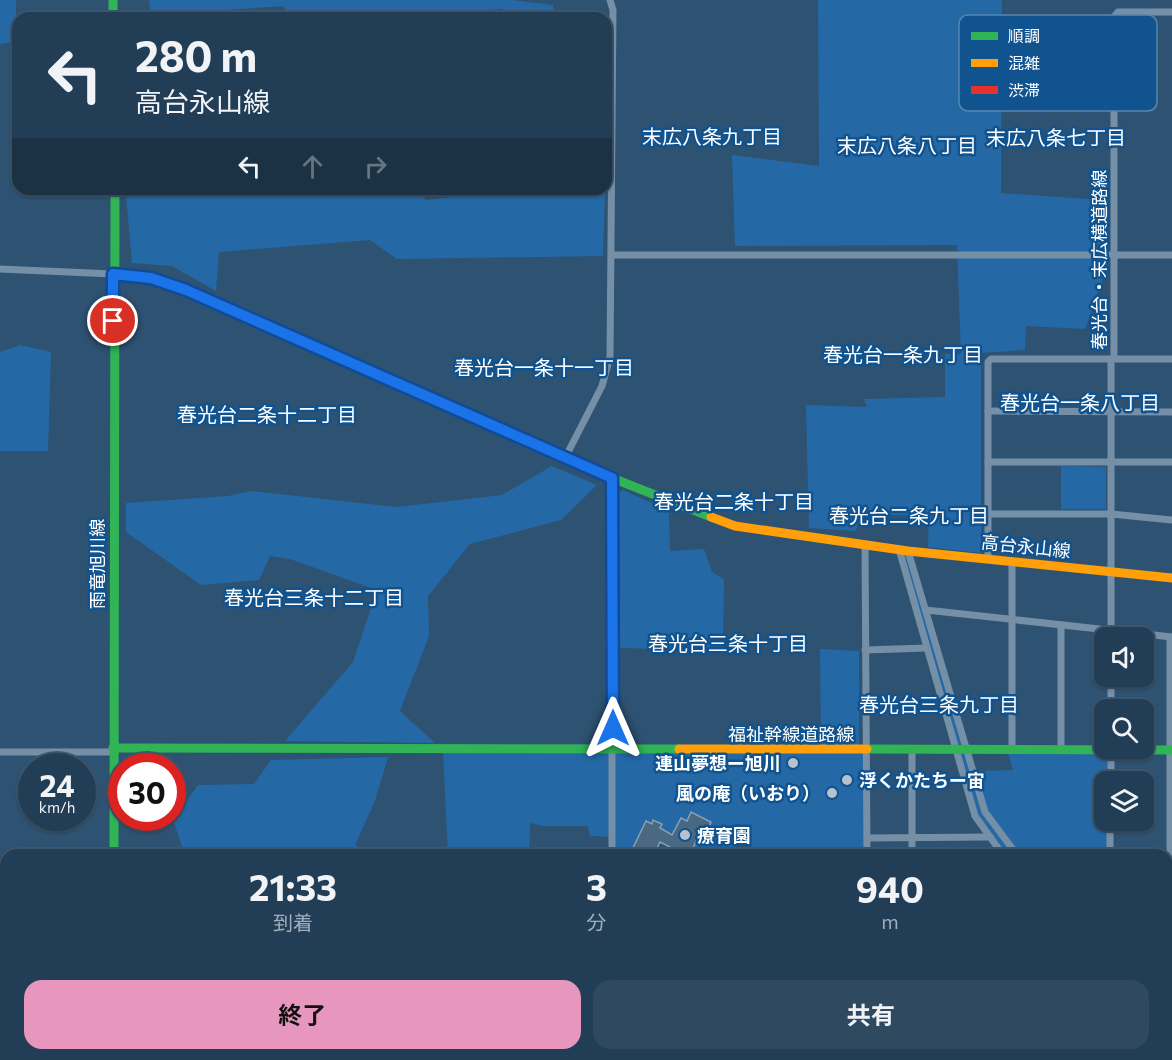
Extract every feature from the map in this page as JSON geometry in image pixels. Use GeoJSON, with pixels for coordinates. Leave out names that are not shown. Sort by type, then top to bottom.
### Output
{"type":"FeatureCollection","features":[{"type":"Feature","properties":{"kind":"street"},"geometry":{"type":"LineString","coordinates":[[566,458],[602,386],[610,357],[613,10],[610,0]]}},
{"type":"Feature","properties":{"kind":"street","name":"春光台・末広横道路線"},"geometry":{"type":"LineString","coordinates":[[1116,15],[1118,12],[1172,12]]}},
{"type":"Feature","properties":{"kind":"street","name":"春光台・末広横道路線"},"geometry":{"type":"LineString","coordinates":[[1110,627],[1114,111]]}},
{"type":"Feature","properties":{"kind":"street"},"geometry":{"type":"LineString","coordinates":[[0,269],[113,274],[115,195]]}},
{"type":"Feature","properties":{"kind":"street"},"geometry":{"type":"LineString","coordinates":[[612,255],[1172,255]]}},
{"type":"Feature","properties":{"kind":"street","name":"高台永山線"},"geometry":{"type":"LineString","coordinates":[[113,274],[151,278],[186,290],[612,478],[735,526],[903,550],[1172,579]]}},
{"type":"Feature","properties":{"kind":"street","name":"雨竜旭川線"},"geometry":{"type":"LineString","coordinates":[[113,274],[114,849]]}},
{"type":"Feature","properties":{"kind":"street"},"geometry":{"type":"LineString","coordinates":[[988,559],[988,362],[991,359],[1172,359]]}},
{"type":"Feature","properties":{"kind":"street"},"geometry":{"type":"LineString","coordinates":[[988,411],[1172,411]]}},
{"type":"Feature","properties":{"kind":"street"},"geometry":{"type":"LineString","coordinates":[[988,462],[1172,462]]}},
{"type":"Feature","properties":{"kind":"street"},"geometry":{"type":"LineString","coordinates":[[612,478],[612,849]]}},
{"type":"Feature","properties":{"kind":"street"},"geometry":{"type":"LineString","coordinates":[[988,514],[1111,514],[1172,520]]}},
{"type":"Feature","properties":{"kind":"street","name":"福祉幹線道路線"},"geometry":{"type":"LineString","coordinates":[[113,750],[867,750],[865,544]]}},
{"type":"Feature","properties":{"kind":"street"},"geometry":{"type":"LineString","coordinates":[[903,550],[926,610],[962,750],[975,816],[999,849]]}},
{"type":"Feature","properties":{"kind":"street"},"geometry":{"type":"LineString","coordinates":[[903,550],[927,648],[962,750],[985,812],[1013,849]]}},
{"type":"Feature","properties":{"kind":"street"},"geometry":{"type":"LineString","coordinates":[[1012,561],[1012,749]]}},
{"type":"Feature","properties":{"kind":"street"},"geometry":{"type":"LineString","coordinates":[[926,610],[1061,625],[1094,631]]}},
{"type":"Feature","properties":{"kind":"street"},"geometry":{"type":"LineString","coordinates":[[1061,625],[1061,749]]}},
{"type":"Feature","properties":{"kind":"street"},"geometry":{"type":"LineString","coordinates":[[1154,636],[1171,637],[1170,849]]}},
{"type":"Feature","properties":{"kind":"street"},"geometry":{"type":"LineString","coordinates":[[865,650],[927,648]]}},
{"type":"Feature","properties":{"kind":"street"},"geometry":{"type":"LineString","coordinates":[[867,849],[867,750],[1094,749]]}},
{"type":"Feature","properties":{"kind":"street"},"geometry":{"type":"LineString","coordinates":[[0,752],[113,750]]}},
{"type":"Feature","properties":{"kind":"street"},"geometry":{"type":"LineString","coordinates":[[912,750],[912,849]]}},
{"type":"Feature","properties":{"kind":"street"},"geometry":{"type":"LineString","coordinates":[[1154,750],[1171,750]]}},
{"type":"Feature","properties":{"kind":"street"},"geometry":{"type":"LineString","coordinates":[[1110,831],[1110,849]]}},
{"type":"Feature","properties":{"kind":"street"},"geometry":{"type":"LineString","coordinates":[[867,838],[990,837]]}},
{"type":"Feature","properties":{"kind":"shaded area"},"geometry":{"type":"Polygon","coordinates":[[[0,0],[16,0],[16,12],[12,12],[12,42],[0,44],[0,0]]]}},
{"type":"Feature","properties":{"kind":"shaded area"},"geometry":{"type":"Polygon","coordinates":[[[149,0],[512,0],[553,5],[554,12],[503,12],[502,9],[456,12],[286,12],[284,6],[195,12],[151,12],[149,0]]]}},
{"type":"Feature","properties":{"kind":"shaded area"},"geometry":{"type":"Polygon","coordinates":[[[818,0],[1002,0],[1002,15],[959,15],[959,111],[1001,111],[1001,193],[1103,200],[1106,270],[1085,329],[1026,326],[1025,350],[981,353],[981,553],[928,547],[929,516],[859,514],[856,531],[809,528],[806,405],[867,407],[864,399],[945,397],[945,354],[961,354],[957,245],[735,246],[732,155],[819,166],[818,0]]]}},
{"type":"Feature","properties":{"kind":"shaded area"},"geometry":{"type":"Polygon","coordinates":[[[425,195],[425,200],[469,195],[605,195],[603,256],[397,259],[370,240],[219,252],[216,291],[172,266],[132,263],[126,196],[425,195]]]}},
{"type":"Feature","properties":{"kind":"shaded area"},"geometry":{"type":"Polygon","coordinates":[[[20,345],[51,352],[48,451],[0,451],[0,352],[20,345]]]}},
{"type":"Feature","properties":{"kind":"shaded area"},"geometry":{"type":"Polygon","coordinates":[[[552,466],[597,485],[561,520],[470,544],[428,596],[429,636],[400,711],[435,743],[285,741],[353,662],[377,590],[290,559],[270,556],[259,580],[201,585],[126,532],[126,503],[228,496],[251,491],[397,507],[502,495],[552,466]]]}},
{"type":"Feature","properties":{"kind":"shaded area"},"geometry":{"type":"Polygon","coordinates":[[[1061,466],[1106,467],[1106,509],[1061,509],[1061,466]]]}},
{"type":"Feature","properties":{"kind":"shaded area"},"geometry":{"type":"Polygon","coordinates":[[[623,490],[669,511],[670,551],[704,549],[712,572],[724,579],[723,651],[620,648],[619,493],[623,490]]]}},
{"type":"Feature","properties":{"kind":"shaded area"},"geometry":{"type":"Polygon","coordinates":[[[905,553],[962,741],[961,744],[958,744],[901,554],[905,553]]]}},
{"type":"Feature","properties":{"kind":"shaded area"},"geometry":{"type":"Polygon","coordinates":[[[820,649],[859,651],[859,745],[821,745],[820,649]]]}},
{"type":"Feature","properties":{"kind":"shaded area"},"geometry":{"type":"Polygon","coordinates":[[[1007,749],[1094,750],[1094,759],[1111,759],[1111,771],[1094,771],[1094,831],[1110,831],[1110,849],[1013,849],[985,812],[973,771],[1013,770],[1007,749]]]}},
{"type":"Feature","properties":{"kind":"shaded area"},"geometry":{"type":"Polygon","coordinates":[[[443,750],[867,750],[867,849],[753,849],[738,824],[727,831],[738,849],[695,849],[693,848],[702,829],[707,831],[711,822],[692,812],[687,821],[680,818],[669,842],[660,828],[662,824],[654,820],[652,824],[646,821],[632,849],[612,849],[612,837],[590,836],[588,826],[544,826],[530,823],[529,849],[448,849],[443,750]]]}},
{"type":"Feature","properties":{"kind":"shaded area"},"geometry":{"type":"Polygon","coordinates":[[[960,753],[966,754],[983,812],[1009,849],[1001,849],[977,815],[960,753]]]}},
{"type":"Feature","properties":{"kind":"shaded area"},"geometry":{"type":"Polygon","coordinates":[[[388,757],[375,801],[355,845],[364,849],[183,849],[177,831],[186,831],[186,802],[198,785],[254,784],[271,760],[388,757]]]}},
{"type":"Feature","properties":{"kind":"building","name":"療育園"},"geometry":{"type":"Polygon","coordinates":[[[691,812],[711,822],[707,831],[702,829],[693,848],[695,849],[674,849],[660,842],[657,849],[632,849],[646,821],[652,824],[653,820],[662,824],[660,828],[672,835],[681,818],[687,821],[691,812]]]}},
{"type":"Feature","properties":{"kind":"traffic: fast"},"geometry":{"type":"LineString","coordinates":[[113,0],[113,12]]}},
{"type":"Feature","properties":{"kind":"traffic: fast"},"geometry":{"type":"LineString","coordinates":[[114,849],[115,195]]}},
{"type":"Feature","properties":{"kind":"traffic: fast"},"geometry":{"type":"LineString","coordinates":[[286,334],[612,478],[711,517]]}},
{"type":"Feature","properties":{"kind":"traffic: fast"},"geometry":{"type":"LineString","coordinates":[[113,748],[679,749]]}},
{"type":"Feature","properties":{"kind":"traffic: fast"},"geometry":{"type":"LineString","coordinates":[[867,749],[1172,750]]}},
{"type":"Feature","properties":{"kind":"traffic: slow"},"geometry":{"type":"LineString","coordinates":[[711,517],[735,526],[908,551],[1172,578]]}},
{"type":"Feature","properties":{"kind":"traffic: slow"},"geometry":{"type":"LineString","coordinates":[[679,749],[867,749]]}},
{"type":"Feature","properties":{"kind":"traffic: jam"},"geometry":{"type":"LineString","coordinates":[[113,274],[151,278],[186,290],[286,334]]}},
{"type":"Feature","properties":{"kind":"place","name":"連山夢想ー旭川"},"geometry":{"type":"Point","coordinates":[793,763]}},
{"type":"Feature","properties":{"kind":"place","name":"浮くかたちー宙"},"geometry":{"type":"Point","coordinates":[847,780]}},
{"type":"Feature","properties":{"kind":"place","name":"風の庵（いおり）"},"geometry":{"type":"Point","coordinates":[832,793]}},
{"type":"Feature","properties":{"kind":"place","name":"療育園"},"geometry":{"type":"Point","coordinates":[685,835]}},
{"type":"Feature","properties":{"kind":"district","name":"末広八条九丁目"},"geometry":{"type":"Point","coordinates":[712,136]}},
{"type":"Feature","properties":{"kind":"district","name":"末広八条七丁目"},"geometry":{"type":"Point","coordinates":[1056,137]}},
{"type":"Feature","properties":{"kind":"district","name":"末広八条八丁目"},"geometry":{"type":"Point","coordinates":[907,145]}},
{"type":"Feature","properties":{"kind":"district","name":"春光台一条九丁目"},"geometry":{"type":"Point","coordinates":[903,354]}},
{"type":"Feature","properties":{"kind":"district","name":"春光台一条十一丁目"},"geometry":{"type":"Point","coordinates":[544,367]}},
{"type":"Feature","properties":{"kind":"district","name":"春光台一条八丁目"},"geometry":{"type":"Point","coordinates":[1080,402]}},
{"type":"Feature","properties":{"kind":"district","name":"春光台二条十二丁目"},"geometry":{"type":"Point","coordinates":[267,414]}},
{"type":"Feature","properties":{"kind":"district","name":"春光台二条十丁目"},"geometry":{"type":"Point","coordinates":[734,501]}},
{"type":"Feature","properties":{"kind":"district","name":"春光台二条九丁目"},"geometry":{"type":"Point","coordinates":[909,515]}},
{"type":"Feature","properties":{"kind":"district","name":"春光台三条十二丁目"},"geometry":{"type":"Point","coordinates":[314,597]}},
{"type":"Feature","properties":{"kind":"district","name":"春光台三条十丁目"},"geometry":{"type":"Point","coordinates":[728,643]}},
{"type":"Feature","properties":{"kind":"district","name":"春光台三条九丁目"},"geometry":{"type":"Point","coordinates":[939,704]}},
{"type":"Feature","properties":{"kind":"route"},"geometry":{"type":"LineString","coordinates":[[113,321],[113,274],[151,278],[186,290],[612,478],[613,728]]}}]}
